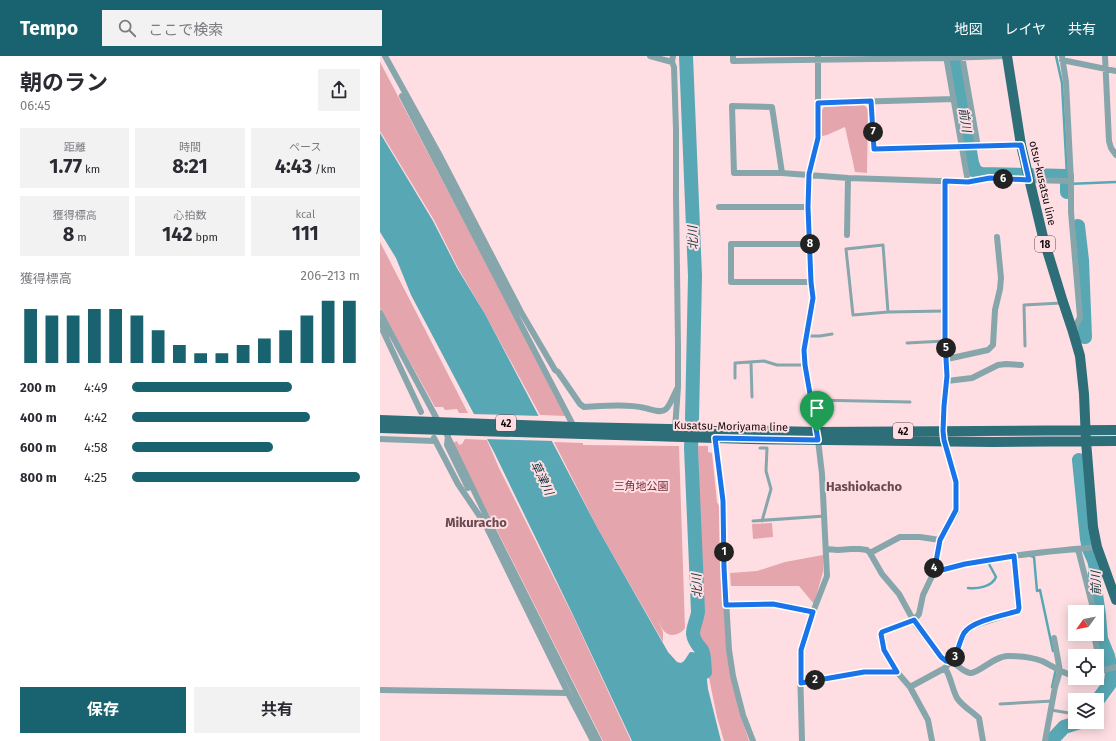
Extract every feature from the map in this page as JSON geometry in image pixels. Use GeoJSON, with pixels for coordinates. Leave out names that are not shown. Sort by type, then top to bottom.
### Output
{"type":"FeatureCollection","features":[{"type":"Feature","properties":{"kind":"main road","name":"otsu-kusatsu line"},"geometry":{"type":"LineString","coordinates":[[1006,56],[1021,145],[1042,237],[1080,356],[1086,441]]}},
{"type":"Feature","properties":{"kind":"main road","name":"Kusatsu-Moriyama line"},"geometry":{"type":"LineString","coordinates":[[380,420],[560,425],[719,435],[943,436],[1086,430]]}},
{"type":"Feature","properties":{"kind":"main road","name":"Kusatsu-Moriyama line"},"geometry":{"type":"LineString","coordinates":[[380,428],[446,433],[457,431],[565,435],[676,433]]}},
{"type":"Feature","properties":{"kind":"main road"},"geometry":{"type":"LineString","coordinates":[[1086,430],[1116,430]]}},
{"type":"Feature","properties":{"kind":"main road","name":"Kusatsu-Moriyama line"},"geometry":{"type":"LineString","coordinates":[[943,436],[993,442],[1086,441]]}},
{"type":"Feature","properties":{"kind":"main road"},"geometry":{"type":"LineString","coordinates":[[1115,596],[1097,547],[1093,528],[1086,441],[1116,441]]}},
{"type":"Feature","properties":{"kind":"street"},"geometry":{"type":"LineString","coordinates":[[381,56],[574,426]]}},
{"type":"Feature","properties":{"kind":"street"},"geometry":{"type":"LineString","coordinates":[[385,56],[554,370],[558,372],[580,404],[584,407],[624,407],[644,408],[658,411],[665,410],[669,406],[678,387]]}},
{"type":"Feature","properties":{"kind":"street"},"geometry":{"type":"LineString","coordinates":[[650,56],[673,59],[674,67],[676,130],[678,387],[676,433]]}},
{"type":"Feature","properties":{"kind":"street"},"geometry":{"type":"LineString","coordinates":[[733,56],[733,60],[1006,56]]}},
{"type":"Feature","properties":{"kind":"street"},"geometry":{"type":"LineString","coordinates":[[1105,56],[1109,141],[1111,148],[1116,155]]}},
{"type":"Feature","properties":{"kind":"street"},"geometry":{"type":"LineString","coordinates":[[946,57],[964,147],[968,182]]}},
{"type":"Feature","properties":{"kind":"street"},"geometry":{"type":"LineString","coordinates":[[962,57],[976,147]]}},
{"type":"Feature","properties":{"kind":"street"},"geometry":{"type":"LineString","coordinates":[[802,741],[801,650],[813,612],[827,576],[825,516],[818,436],[805,365],[804,350],[813,298],[808,207],[809,174],[818,138],[818,58]]}},
{"type":"Feature","properties":{"kind":"street"},"geometry":{"type":"LineString","coordinates":[[1073,332],[1080,317],[1071,212],[1066,82],[1062,58],[1106,70],[1116,71]]}},
{"type":"Feature","properties":{"kind":"street"},"geometry":{"type":"LineString","coordinates":[[818,103],[954,99]]}},
{"type":"Feature","properties":{"kind":"street"},"geometry":{"type":"LineString","coordinates":[[871,101],[874,149],[1021,145]]}},
{"type":"Feature","properties":{"kind":"street"},"geometry":{"type":"LineString","coordinates":[[782,173],[772,107],[732,106],[734,173],[809,174],[848,178],[968,182],[990,178],[1071,181]]}},
{"type":"Feature","properties":{"kind":"street"},"geometry":{"type":"LineString","coordinates":[[847,235],[848,178]]}},
{"type":"Feature","properties":{"kind":"street"},"geometry":{"type":"LineString","coordinates":[[932,741],[928,720],[910,687],[897,672],[884,650],[881,634],[889,629],[914,620],[919,614],[923,595],[934,572],[940,540],[956,510],[956,482],[943,436],[947,381],[945,341],[945,181]]}},
{"type":"Feature","properties":{"kind":"street"},"geometry":{"type":"LineString","coordinates":[[719,207],[808,207]]}},
{"type":"Feature","properties":{"kind":"street"},"geometry":{"type":"LineString","coordinates":[[947,359],[988,350],[993,345],[995,310],[1001,278],[997,237]]}},
{"type":"Feature","properties":{"kind":"street"},"geometry":{"type":"LineString","coordinates":[[810,244],[731,244],[731,282],[811,282]]}},
{"type":"Feature","properties":{"kind":"street"},"geometry":{"type":"LineString","coordinates":[[380,313],[436,421]]}},
{"type":"Feature","properties":{"kind":"street"},"geometry":{"type":"LineString","coordinates":[[380,323],[436,421]]}},
{"type":"Feature","properties":{"kind":"street"},"geometry":{"type":"LineString","coordinates":[[380,323],[420,412]]}},
{"type":"Feature","properties":{"kind":"street"},"geometry":{"type":"LineString","coordinates":[[535,352],[542,348]]}},
{"type":"Feature","properties":{"kind":"street"},"geometry":{"type":"LineString","coordinates":[[947,381],[972,378],[998,365],[1021,365]]}},
{"type":"Feature","properties":{"kind":"street"},"geometry":{"type":"LineString","coordinates":[[446,433],[447,445],[593,741]]}},
{"type":"Feature","properties":{"kind":"street"},"geometry":{"type":"LineString","coordinates":[[446,433],[599,741]]}},
{"type":"Feature","properties":{"kind":"street"},"geometry":{"type":"LineString","coordinates":[[719,435],[729,650],[733,676],[743,715],[753,741]]}},
{"type":"Feature","properties":{"kind":"street"},"geometry":{"type":"LineString","coordinates":[[380,439],[435,440],[458,484],[485,524]]}},
{"type":"Feature","properties":{"kind":"street"},"geometry":{"type":"LineString","coordinates":[[870,553],[900,538],[920,537],[940,540]]}},
{"type":"Feature","properties":{"kind":"street"},"geometry":{"type":"LineString","coordinates":[[934,572],[965,564],[1014,556],[1097,547]]}},
{"type":"Feature","properties":{"kind":"street"},"geometry":{"type":"LineString","coordinates":[[826,549],[838,550],[851,548],[867,550],[882,574],[898,594],[914,620],[941,657],[946,661],[952,662],[966,672],[976,672],[997,658],[1008,656],[1042,661],[1068,674]]}},
{"type":"Feature","properties":{"kind":"street"},"geometry":{"type":"LineString","coordinates":[[1078,549],[1092,605]]}},
{"type":"Feature","properties":{"kind":"street"},"geometry":{"type":"LineString","coordinates":[[910,687],[945,668],[952,662],[965,633],[972,626],[1018,611],[1019,608],[1014,556]]}},
{"type":"Feature","properties":{"kind":"street"},"geometry":{"type":"LineString","coordinates":[[726,605],[773,604],[813,612]]}},
{"type":"Feature","properties":{"kind":"street"},"geometry":{"type":"LineString","coordinates":[[1046,741],[1052,701],[1060,671],[1054,638]]}},
{"type":"Feature","properties":{"kind":"street"},"geometry":{"type":"LineString","coordinates":[[1104,670],[1116,667]]}},
{"type":"Feature","properties":{"kind":"street"},"geometry":{"type":"LineString","coordinates":[[945,668],[949,674],[957,698],[963,706],[975,714],[980,720],[983,741]]}},
{"type":"Feature","properties":{"kind":"street"},"geometry":{"type":"LineString","coordinates":[[801,683],[864,672],[897,672]]}},
{"type":"Feature","properties":{"kind":"street"},"geometry":{"type":"LineString","coordinates":[[380,690],[568,693]]}},
{"type":"Feature","properties":{"kind":"lane"},"geometry":{"type":"LineString","coordinates":[[888,312],[883,245],[846,249],[853,315],[888,312],[945,311]]}},
{"type":"Feature","properties":{"kind":"lane"},"geometry":{"type":"LineString","coordinates":[[1025,346],[1024,305],[1063,302]]}},
{"type":"Feature","properties":{"kind":"lane"},"geometry":{"type":"LineString","coordinates":[[806,336],[832,334]]}},
{"type":"Feature","properties":{"kind":"lane"},"geometry":{"type":"LineString","coordinates":[[907,344],[945,341]]}},
{"type":"Feature","properties":{"kind":"lane"},"geometry":{"type":"LineString","coordinates":[[735,378],[735,363],[764,361],[777,365],[805,365]]}},
{"type":"Feature","properties":{"kind":"lane"},"geometry":{"type":"LineString","coordinates":[[751,362],[752,397]]}},
{"type":"Feature","properties":{"kind":"lane"},"geometry":{"type":"LineString","coordinates":[[812,400],[910,402]]}},
{"type":"Feature","properties":{"kind":"lane"},"geometry":{"type":"LineString","coordinates":[[760,448],[767,448],[766,471],[771,489],[762,521]]}},
{"type":"Feature","properties":{"kind":"lane"},"geometry":{"type":"LineString","coordinates":[[753,521],[825,516]]}},
{"type":"Feature","properties":{"kind":"lane"},"geometry":{"type":"LineString","coordinates":[[1000,704],[1052,701]]}},
{"type":"Feature","properties":{"kind":"lane"},"geometry":{"type":"LineString","coordinates":[[1051,710],[1068,713]]}},
{"type":"Feature","properties":{"kind":"green space"},"geometry":{"type":"Polygon","coordinates":[[[380,62],[567,416],[540,415],[458,268],[434,220],[380,131],[380,62]]]}},
{"type":"Feature","properties":{"kind":"green space"},"geometry":{"type":"Polygon","coordinates":[[[864,105],[868,109],[867,173],[855,172],[845,127],[822,136],[822,110],[824,107],[864,105]]]}},
{"type":"Feature","properties":{"kind":"green space"},"geometry":{"type":"Polygon","coordinates":[[[380,242],[468,413],[459,413],[457,409],[445,410],[443,407],[435,407],[380,308],[380,242]]]}},
{"type":"Feature","properties":{"kind":"green space"},"geometry":{"type":"Polygon","coordinates":[[[465,439],[487,440],[499,468],[574,618],[631,741],[603,741],[453,443],[457,441],[459,445],[462,444],[465,439]]]}},
{"type":"Feature","properties":{"kind":"green space","name":"三角地公園"},"geometry":{"type":"Polygon","coordinates":[[[554,442],[583,443],[583,445],[679,446],[685,628],[681,632],[673,635],[667,634],[658,621],[663,632],[663,642],[598,529],[554,442]]]}},
{"type":"Feature","properties":{"kind":"green space"},"geometry":{"type":"Polygon","coordinates":[[[698,446],[708,446],[708,452],[712,453],[717,502],[720,508],[727,655],[739,711],[749,741],[724,741],[717,717],[707,668],[705,649],[697,640],[696,633],[701,619],[698,446]]]}},
{"type":"Feature","properties":{"kind":"green space"},"geometry":{"type":"Polygon","coordinates":[[[772,523],[773,537],[753,539],[752,524],[772,523]]]}},
{"type":"Feature","properties":{"kind":"green space"},"geometry":{"type":"Polygon","coordinates":[[[823,555],[823,572],[814,604],[799,586],[731,586],[730,573],[757,571],[785,562],[823,555]]]}},
{"type":"Feature","properties":{"kind":"water","name":"草津川"},"geometry":{"type":"Polygon","coordinates":[[[380,133],[433,221],[457,268],[485,314],[598,529],[668,652],[677,662],[681,663],[690,652],[704,653],[708,689],[721,741],[632,741],[494,452],[411,295],[396,258],[380,232],[380,133]]]}},
{"type":"Feature","properties":{"kind":"pier"},"geometry":{"type":"Polygon","coordinates":[[[471,414],[541,416],[555,441],[485,439],[471,414]]]}},
{"type":"Feature","properties":{"kind":"waterway","name":"北川"},"geometry":{"type":"LineString","coordinates":[[686,56],[695,276],[692,419]]}},
{"type":"Feature","properties":{"kind":"waterway","name":"前川"},"geometry":{"type":"LineString","coordinates":[[954,56],[972,163],[975,171],[981,174],[1067,176],[1067,192]]}},
{"type":"Feature","properties":{"kind":"waterway"},"geometry":{"type":"LineString","coordinates":[[1056,56],[1062,83],[1067,176]]}},
{"type":"Feature","properties":{"kind":"waterway"},"geometry":{"type":"LineString","coordinates":[[1067,184],[1116,182]]}},
{"type":"Feature","properties":{"kind":"waterway","name":"前川"},"geometry":{"type":"LineString","coordinates":[[1078,226],[1082,260],[1085,337]]}},
{"type":"Feature","properties":{"kind":"waterway","name":"北川"},"geometry":{"type":"LineString","coordinates":[[692,426],[691,448],[698,612],[693,634],[695,641],[703,652],[705,672]]}},
{"type":"Feature","properties":{"kind":"waterway","name":"前川"},"geometry":{"type":"LineString","coordinates":[[1079,460],[1087,539],[1096,568],[1094,579],[1101,639],[1108,656],[1112,673],[1111,682],[1103,693]]}},
{"type":"Feature","properties":{"kind":"waterway"},"geometry":{"type":"LineString","coordinates":[[1031,556],[1034,557],[1037,591],[1040,590],[1053,651]]}},
{"type":"Feature","properties":{"kind":"waterway"},"geometry":{"type":"LineString","coordinates":[[968,588],[984,587],[994,580],[996,577],[989,564],[992,562]]}},
{"type":"Feature","properties":{"kind":"waterway","name":"前川"},"geometry":{"type":"LineString","coordinates":[[1096,568],[1102,576]]}},
{"type":"Feature","properties":{"kind":"waterway"},"geometry":{"type":"LineString","coordinates":[[1052,687],[1056,669]]}},
{"type":"Feature","properties":{"kind":"waterway","name":"前川"},"geometry":{"type":"LineString","coordinates":[[1051,741],[1064,727],[1068,726]]}},
{"type":"Feature","properties":{"kind":"district","name":"Hashiokacho"},"geometry":{"type":"Point","coordinates":[864,486]}},
{"type":"Feature","properties":{"kind":"district","name":"Mikuracho"},"geometry":{"type":"Point","coordinates":[476,522]}},
{"type":"Feature","properties":{"kind":"route"},"geometry":{"type":"LineString","coordinates":[[871,101],[874,149],[1021,145],[1029,180],[990,178],[968,182],[945,181],[945,341],[947,376],[943,431],[949,461],[956,482],[956,510],[948,528],[940,540],[934,572],[965,564],[1014,556],[1019,608],[1018,611],[972,626],[965,633],[952,662],[946,661],[941,657],[916,625],[914,620],[903,623],[882,632],[881,634],[884,650],[897,672],[864,672],[801,683],[801,650],[813,612],[778,604],[726,605],[723,501],[715,438],[818,440],[817,432],[805,365],[804,350],[807,328],[812,313],[813,298],[808,207],[809,174],[818,138],[818,103],[871,101]]}}]}
